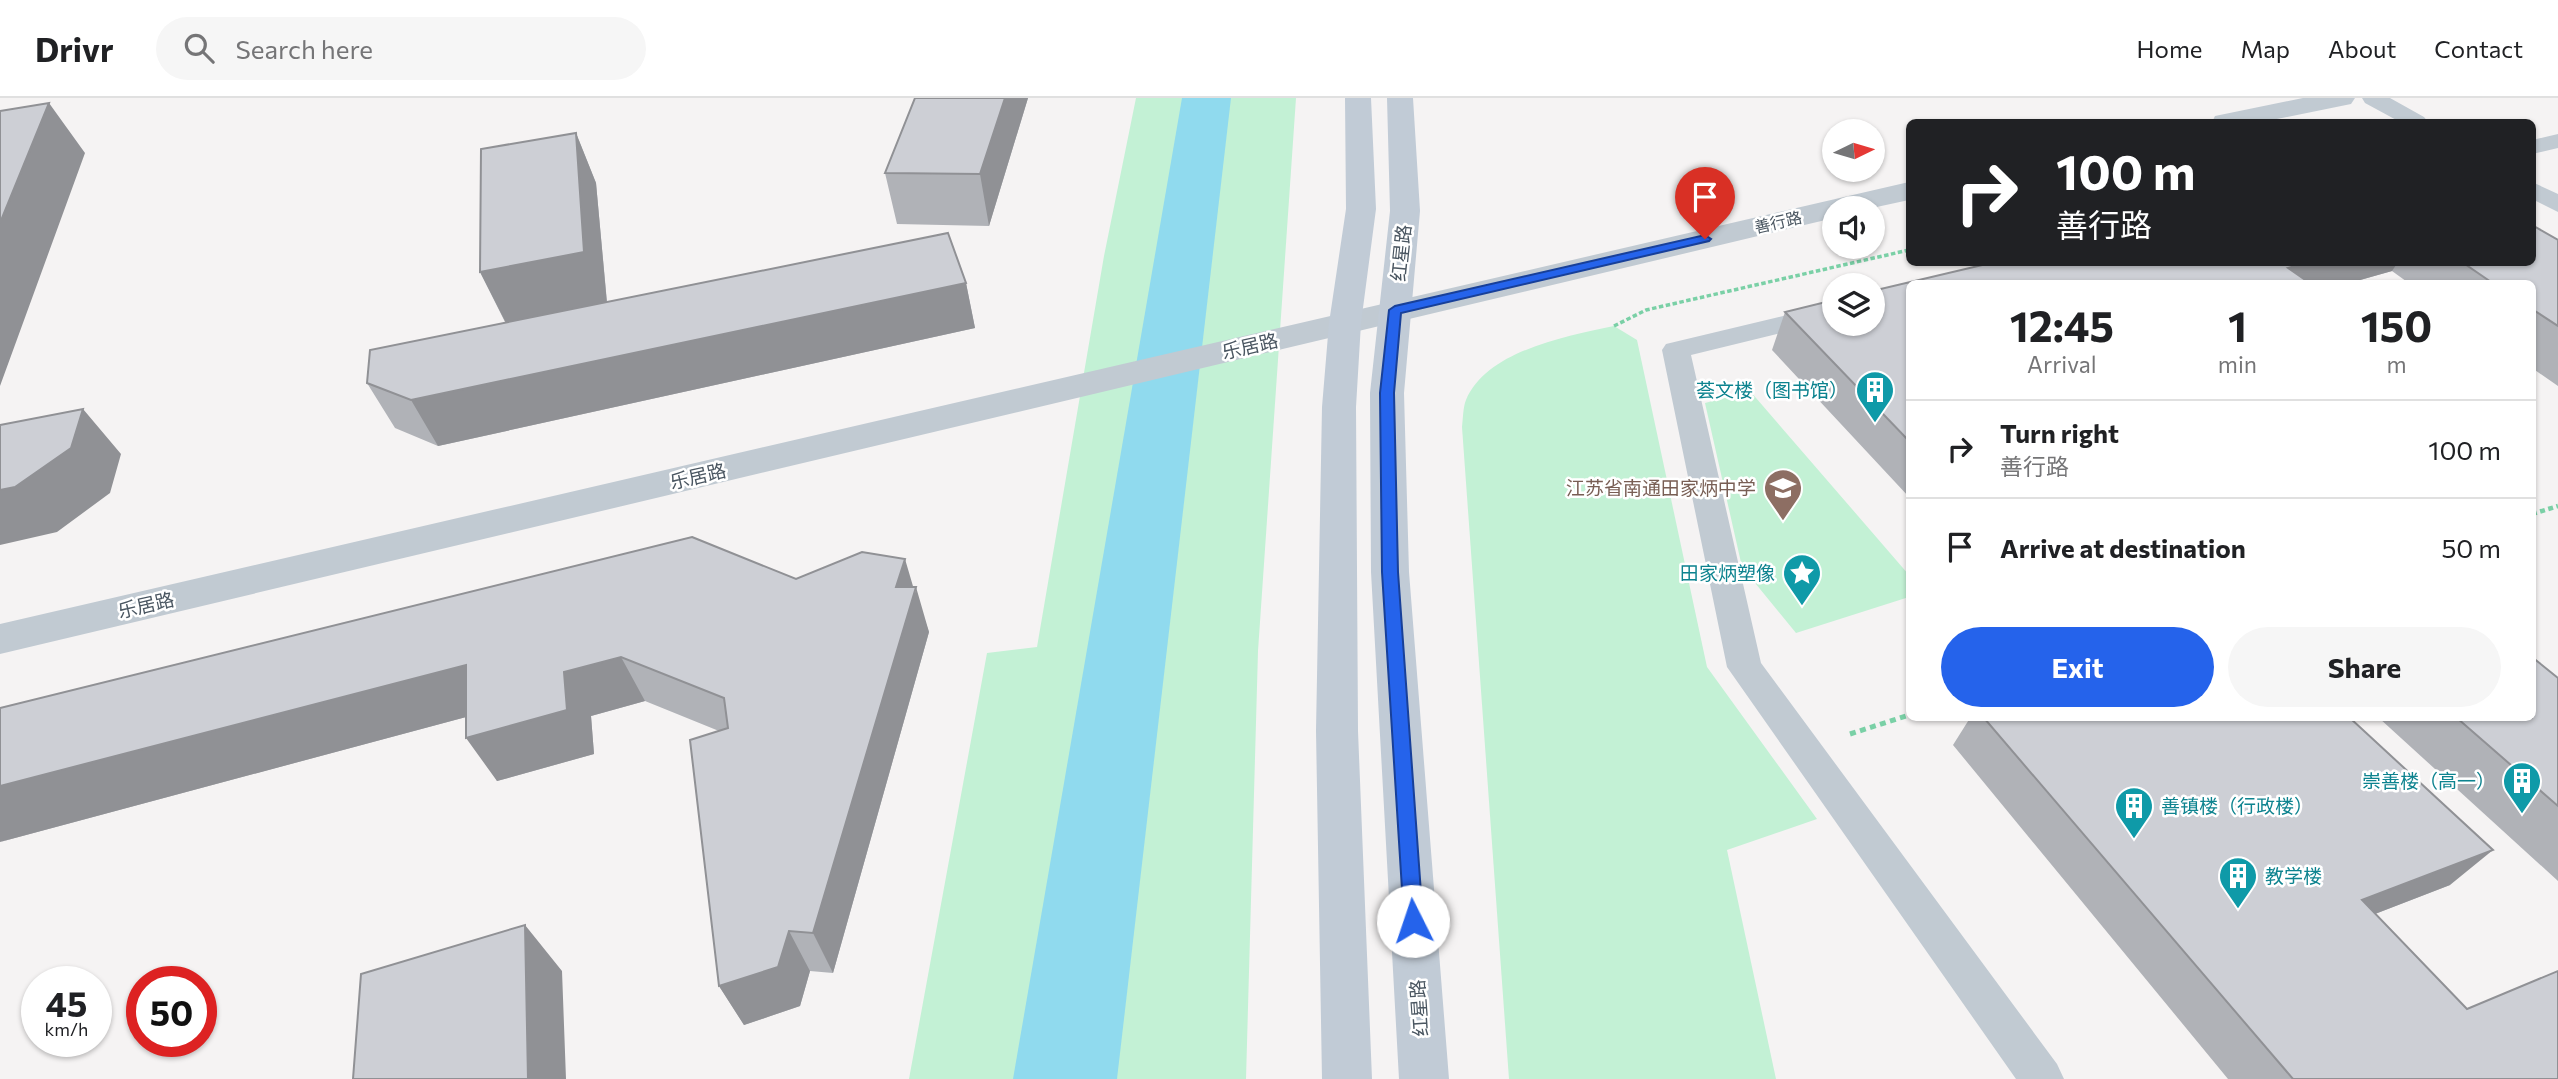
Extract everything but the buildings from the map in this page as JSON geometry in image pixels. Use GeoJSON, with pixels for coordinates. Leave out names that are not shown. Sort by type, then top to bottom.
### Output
{"type":"FeatureCollection","features":[{"type":"Feature","properties":{"kind":"main road"},"geometry":{"type":"LineString","coordinates":[[1348,1079],[1337,731],[1339,407],[1345,323],[1362,209],[1358,98]]}},
{"type":"Feature","properties":{"kind":"main road","name":"红星路"},"geometry":{"type":"LineString","coordinates":[[1400,98],[1405,211],[1387,393],[1390,572],[1424,1079]]}},
{"type":"Feature","properties":{"kind":"street"},"geometry":{"type":"LineString","coordinates":[[2240,119],[2342,98]]}},
{"type":"Feature","properties":{"kind":"street","name":"善行路"},"geometry":{"type":"LineString","coordinates":[[1885,197],[1906,192]]}},
{"type":"Feature","properties":{"kind":"street","name":"善行路"},"geometry":{"type":"LineString","coordinates":[[1395,310],[1822,212]]}},
{"type":"Feature","properties":{"kind":"street","name":"乐居路"},"geometry":{"type":"LineString","coordinates":[[0,639],[1104,381],[1395,310]]}},
{"type":"Feature","properties":{"kind":"lane"},"geometry":{"type":"LineString","coordinates":[[2372,98],[2410,119]]}},
{"type":"Feature","properties":{"kind":"lane"},"geometry":{"type":"LineString","coordinates":[[2536,146],[2558,141]]}},
{"type":"Feature","properties":{"kind":"lane"},"geometry":{"type":"LineString","coordinates":[[2536,191],[2558,204]]}},
{"type":"Feature","properties":{"kind":"lane"},"geometry":{"type":"LineString","coordinates":[[1822,315],[1675,350],[1744,667],[2042,1079]]}},
{"type":"Feature","properties":{"kind":"path"},"geometry":{"type":"LineString","coordinates":[[1614,326],[1646,310],[1906,251]]}},
{"type":"Feature","properties":{"kind":"path"},"geometry":{"type":"LineString","coordinates":[[2536,513],[2558,506]]}},
{"type":"Feature","properties":{"kind":"path"},"geometry":{"type":"LineString","coordinates":[[1803,749],[1906,716]]}},
{"type":"Feature","properties":{"kind":"green space"},"geometry":{"type":"Polygon","coordinates":[[[1136,98],[1296,98],[1258,651],[1246,1079],[909,1079],[987,653],[1037,647],[1104,256],[1136,98]]]}},
{"type":"Feature","properties":{"kind":"green space"},"geometry":{"type":"Polygon","coordinates":[[[1614,326],[1637,340],[1707,667],[1817,819],[1727,850],[1776,1079],[1509,1079],[1462,427],[1464,410],[1466,400],[1477,383],[1510,357],[1552,341],[1614,326]]]}},
{"type":"Feature","properties":{"kind":"green space"},"geometry":{"type":"Polygon","coordinates":[[[1750,391],[1906,572],[1906,598],[1796,633],[1742,567],[1705,403],[1750,391]]]}},
{"type":"Feature","properties":{"kind":"water"},"geometry":{"type":"Polygon","coordinates":[[[1182,98],[1231,98],[1117,1079],[1013,1079],[1182,98]]]}},
{"type":"Feature","properties":{"kind":"place","name":"荟文楼（图书馆）"},"geometry":{"type":"Point","coordinates":[1875,424]}},
{"type":"Feature","properties":{"kind":"place","name":"江苏省南通田家炳中学"},"geometry":{"type":"Point","coordinates":[1783,522]}},
{"type":"Feature","properties":{"kind":"place","name":"田家炳塑像"},"geometry":{"type":"Point","coordinates":[1802,607]}},
{"type":"Feature","properties":{"kind":"place","name":"崇善楼（高一）"},"geometry":{"type":"Point","coordinates":[2522,815]}},
{"type":"Feature","properties":{"kind":"place","name":"善镇楼（行政楼）"},"geometry":{"type":"Point","coordinates":[2134,840]}},
{"type":"Feature","properties":{"kind":"place","name":"教学楼"},"geometry":{"type":"Point","coordinates":[2238,910]}},
{"type":"Feature","properties":{"kind":"route"},"geometry":{"type":"LineString","coordinates":[[1413,921],[1390,572],[1387,393],[1395,310],[1705,239]]}}]}
